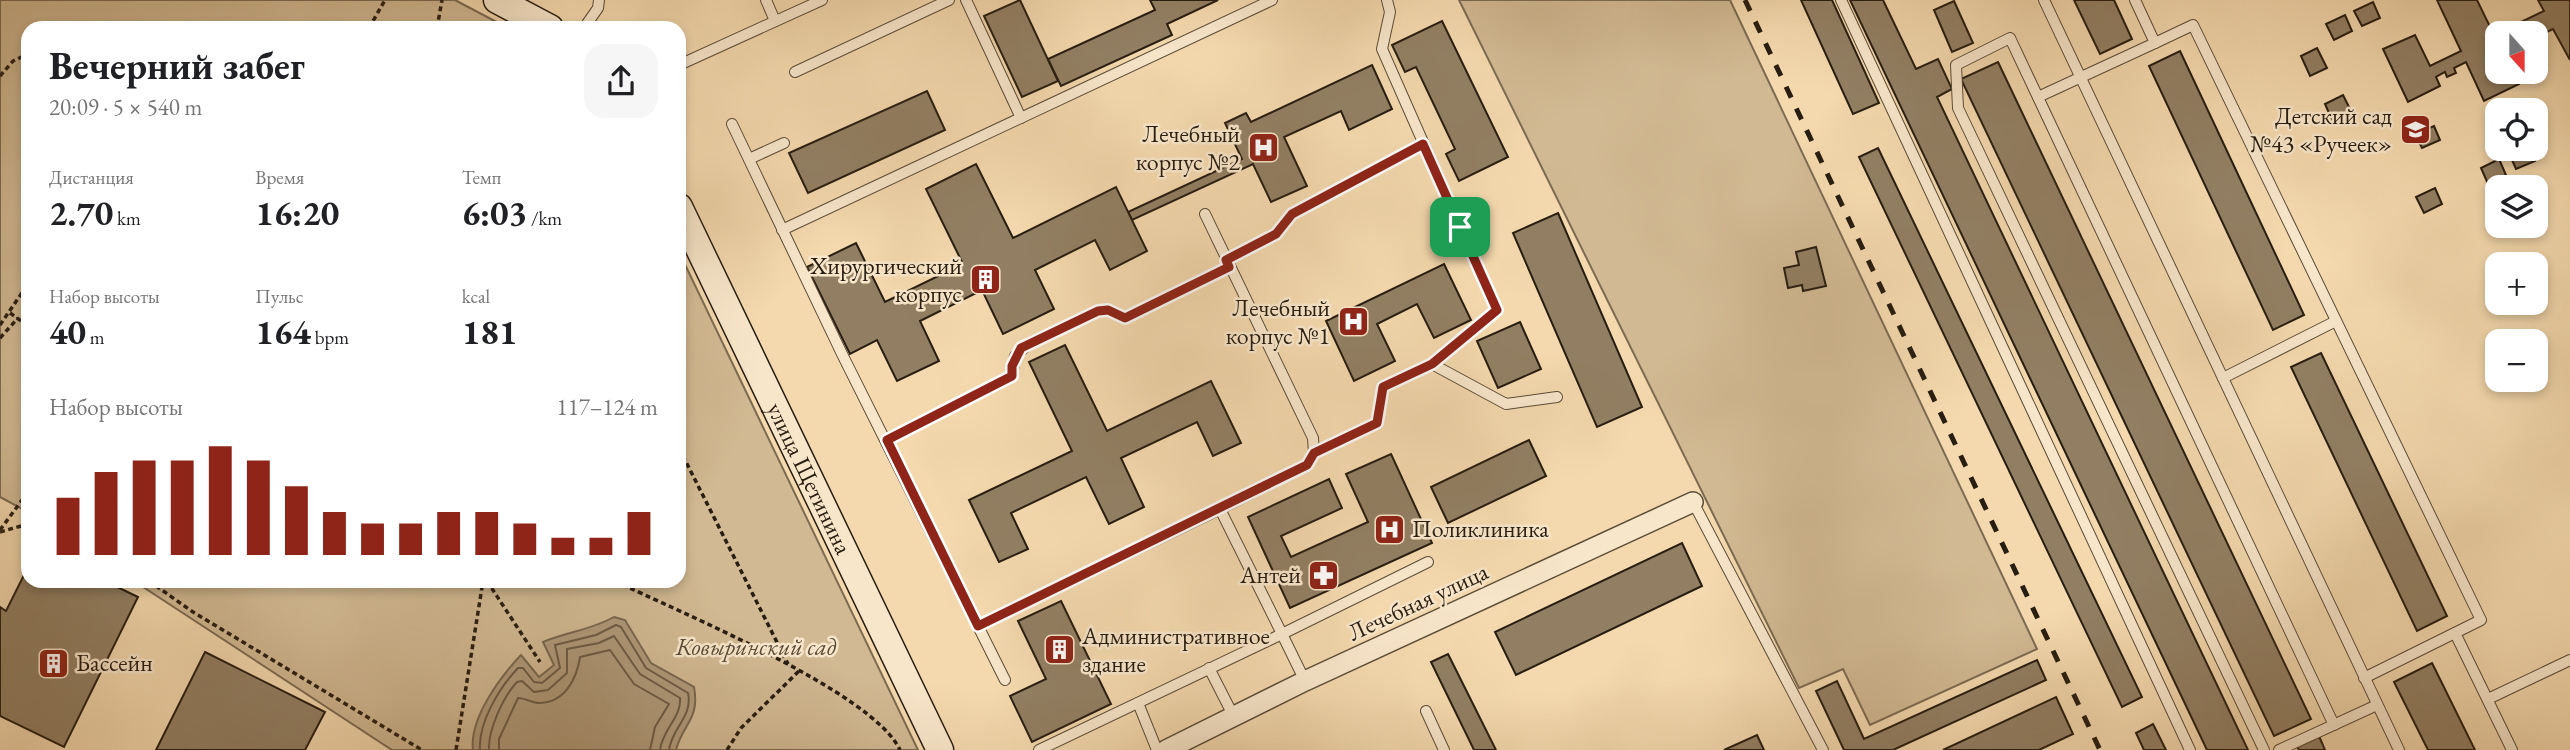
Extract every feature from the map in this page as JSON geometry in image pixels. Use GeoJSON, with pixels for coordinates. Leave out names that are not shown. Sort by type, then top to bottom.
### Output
{"type":"FeatureCollection","features":[{"type":"Feature","properties":{"kind":"street"},"geometry":{"type":"LineString","coordinates":[[498,0],[537,21]]}},
{"type":"Feature","properties":{"kind":"street","name":"улица Щетинина"},"geometry":{"type":"LineString","coordinates":[[686,222],[940,750]]}},
{"type":"Feature","properties":{"kind":"street","name":"Лечебная улица"},"geometry":{"type":"LineString","coordinates":[[1166,750],[1305,681],[1693,502]]}},
{"type":"Feature","properties":{"kind":"lane"},"geometry":{"type":"LineString","coordinates":[[589,21],[598,8],[599,0]]}},
{"type":"Feature","properties":{"kind":"lane"},"geometry":{"type":"LineString","coordinates":[[766,0],[775,21]]}},
{"type":"Feature","properties":{"kind":"lane"},"geometry":{"type":"LineString","coordinates":[[686,62],[822,0]]}},
{"type":"Feature","properties":{"kind":"lane"},"geometry":{"type":"LineString","coordinates":[[795,72],[949,0]]}},
{"type":"Feature","properties":{"kind":"lane"},"geometry":{"type":"LineString","coordinates":[[965,0],[1021,118]]}},
{"type":"Feature","properties":{"kind":"lane"},"geometry":{"type":"LineString","coordinates":[[782,230],[1272,0]]}},
{"type":"Feature","properties":{"kind":"lane"},"geometry":{"type":"LineString","coordinates":[[1314,453],[1377,423],[1383,387],[1432,364],[1497,310],[1382,49],[1390,12],[1387,0]]}},
{"type":"Feature","properties":{"kind":"lane"},"geometry":{"type":"LineString","coordinates":[[1841,0],[2190,750]]}},
{"type":"Feature","properties":{"kind":"lane"},"geometry":{"type":"LineString","coordinates":[[2044,0],[2399,750]]}},
{"type":"Feature","properties":{"kind":"lane"},"geometry":{"type":"LineString","coordinates":[[2135,0],[2155,43]]}},
{"type":"Feature","properties":{"kind":"lane"},"geometry":{"type":"LineString","coordinates":[[2038,97],[2193,25],[2481,620],[2364,678]]}},
{"type":"Feature","properties":{"kind":"lane"},"geometry":{"type":"LineString","coordinates":[[2264,750],[1958,108],[1956,65],[2010,38],[2333,725]]}},
{"type":"Feature","properties":{"kind":"lane"},"geometry":{"type":"LineString","coordinates":[[732,124],[1005,680]]}},
{"type":"Feature","properties":{"kind":"lane"},"geometry":{"type":"LineString","coordinates":[[748,159],[784,143]]}},
{"type":"Feature","properties":{"kind":"lane"},"geometry":{"type":"LineString","coordinates":[[887,440],[1012,376],[1015,356],[1030,344],[1098,311],[1108,310],[1125,318],[1276,234],[1292,214],[1423,144]]}},
{"type":"Feature","properties":{"kind":"lane"},"geometry":{"type":"LineString","coordinates":[[978,626],[1307,465],[1314,453],[1313,438],[1205,214]]}},
{"type":"Feature","properties":{"kind":"lane"},"geometry":{"type":"LineString","coordinates":[[2223,378],[2336,321]]}},
{"type":"Feature","properties":{"kind":"lane"},"geometry":{"type":"LineString","coordinates":[[1432,364],[1506,404],[1557,397]]}},
{"type":"Feature","properties":{"kind":"lane"},"geometry":{"type":"LineString","coordinates":[[1693,502],[1823,750]]}},
{"type":"Feature","properties":{"kind":"lane"},"geometry":{"type":"LineString","coordinates":[[1220,509],[1305,681]]}},
{"type":"Feature","properties":{"kind":"lane"},"geometry":{"type":"LineString","coordinates":[[1039,750],[1428,562]]}},
{"type":"Feature","properties":{"kind":"lane"},"geometry":{"type":"LineString","coordinates":[[2455,633],[2512,750]]}},
{"type":"Feature","properties":{"kind":"lane"},"geometry":{"type":"LineString","coordinates":[[2488,699],[2570,660]]}},
{"type":"Feature","properties":{"kind":"lane"},"geometry":{"type":"LineString","coordinates":[[1209,668],[1234,717]]}},
{"type":"Feature","properties":{"kind":"lane"},"geometry":{"type":"LineString","coordinates":[[1138,703],[1157,750]]}},
{"type":"Feature","properties":{"kind":"lane"},"geometry":{"type":"LineString","coordinates":[[2279,750],[2377,705]]}},
{"type":"Feature","properties":{"kind":"lane"},"geometry":{"type":"LineString","coordinates":[[1426,711],[1444,750]]}},
{"type":"Feature","properties":{"kind":"path"},"geometry":{"type":"LineString","coordinates":[[373,21],[385,0]]}},
{"type":"Feature","properties":{"kind":"path"},"geometry":{"type":"LineString","coordinates":[[438,21],[442,0]]}},
{"type":"Feature","properties":{"kind":"path"},"geometry":{"type":"LineString","coordinates":[[0,76],[13,61],[21,57]]}},
{"type":"Feature","properties":{"kind":"path"},"geometry":{"type":"LineString","coordinates":[[0,325],[21,295]]}},
{"type":"Feature","properties":{"kind":"path"},"geometry":{"type":"LineString","coordinates":[[10,313],[21,320]]}},
{"type":"Feature","properties":{"kind":"path"},"geometry":{"type":"LineString","coordinates":[[0,338],[18,318]]}},
{"type":"Feature","properties":{"kind":"path"},"geometry":{"type":"LineString","coordinates":[[686,462],[789,666]]}},
{"type":"Feature","properties":{"kind":"path"},"geometry":{"type":"LineString","coordinates":[[0,531],[21,502]]}},
{"type":"Feature","properties":{"kind":"path"},"geometry":{"type":"LineString","coordinates":[[0,531],[21,526]]}},
{"type":"Feature","properties":{"kind":"path"},"geometry":{"type":"LineString","coordinates":[[159,588],[193,612],[422,750]]}},
{"type":"Feature","properties":{"kind":"path"},"geometry":{"type":"LineString","coordinates":[[456,750],[484,588]]}},
{"type":"Feature","properties":{"kind":"path"},"geometry":{"type":"LineString","coordinates":[[490,588],[540,662]]}},
{"type":"Feature","properties":{"kind":"path"},"geometry":{"type":"LineString","coordinates":[[629,588],[800,670],[835,690],[892,733],[900,750]]}},
{"type":"Feature","properties":{"kind":"path"},"geometry":{"type":"LineString","coordinates":[[727,750],[741,728],[800,670]]}},
{"type":"Feature","properties":{"kind":"green space"},"geometry":{"type":"Polygon","coordinates":[[[0,0],[455,0],[495,21],[21,21],[21,508],[0,497],[0,0]]]}},
{"type":"Feature","properties":{"kind":"green space"},"geometry":{"type":"Polygon","coordinates":[[[1459,0],[1730,0],[2037,649],[1870,725],[1843,669],[1799,688],[1459,0]]]}},
{"type":"Feature","properties":{"kind":"green space","name":"Ковыринский сад"},"geometry":{"type":"Polygon","coordinates":[[[686,267],[918,750],[392,750],[145,588],[686,588],[686,267]]]}},
{"type":"Feature","properties":{"kind":"water"},"geometry":{"type":"Polygon","coordinates":[[[614,617],[625,620],[651,663],[694,687],[693,714],[676,750],[473,750],[473,738],[481,712],[504,675],[521,655],[539,677],[554,665],[543,642],[614,617]]]}},
{"type":"Feature","properties":{"kind":"building"},"geometry":{"type":"Polygon","coordinates":[[[1020,0],[1058,81],[1022,97],[984,16],[1020,0]]]}},
{"type":"Feature","properties":{"kind":"building"},"geometry":{"type":"Polygon","coordinates":[[[1150,0],[1218,0],[1167,24],[1172,35],[1061,86],[1048,59],[1155,10],[1150,0]]]}},
{"type":"Feature","properties":{"kind":"building"},"geometry":{"type":"Polygon","coordinates":[[[1801,0],[1832,0],[1879,103],[1853,114],[1801,0]]]}},
{"type":"Feature","properties":{"kind":"building"},"geometry":{"type":"Polygon","coordinates":[[[1850,0],[1883,0],[1916,69],[1938,59],[1952,89],[1937,97],[2248,750],[2207,750],[1850,0]]]}},
{"type":"Feature","properties":{"kind":"building"},"geometry":{"type":"Polygon","coordinates":[[[2074,0],[2114,0],[2132,39],[2100,54],[2074,0]]]}},
{"type":"Feature","properties":{"kind":"building"},"geometry":{"type":"Polygon","coordinates":[[[2437,0],[2477,0],[2487,21],[2485,21],[2485,84],[2519,84],[2485,98],[2484,101],[2466,62],[2454,68],[2456,73],[2447,77],[2445,72],[2436,77],[2440,86],[2408,102],[2383,49],[2415,35],[2430,66],[2461,51],[2437,0]]]}},
{"type":"Feature","properties":{"kind":"building"},"geometry":{"type":"Polygon","coordinates":[[[2538,0],[2570,0],[2570,60],[2553,29],[2548,31],[2548,21],[2523,21],[2544,11],[2538,0]]]}},
{"type":"Feature","properties":{"kind":"building"},"geometry":{"type":"Polygon","coordinates":[[[1954,1],[1973,43],[1952,52],[1934,10],[1954,1]]]}},
{"type":"Feature","properties":{"kind":"building"},"geometry":{"type":"Polygon","coordinates":[[[2373,2],[2380,18],[2362,26],[2354,11],[2373,2]]]}},
{"type":"Feature","properties":{"kind":"building"},"geometry":{"type":"Polygon","coordinates":[[[2345,15],[2352,31],[2334,40],[2326,24],[2345,15]]]}},
{"type":"Feature","properties":{"kind":"building"},"geometry":{"type":"Polygon","coordinates":[[[1442,21],[1508,157],[1459,181],[1446,154],[1455,149],[1416,67],[1405,72],[1392,45],[1442,21]]]}},
{"type":"Feature","properties":{"kind":"building"},"geometry":{"type":"Polygon","coordinates":[[[2317,48],[2327,68],[2310,76],[2301,56],[2317,48]]]}},
{"type":"Feature","properties":{"kind":"building"},"geometry":{"type":"Polygon","coordinates":[[[2180,51],[2304,315],[2273,330],[2149,66],[2180,51]]]}},
{"type":"Feature","properties":{"kind":"building"},"geometry":{"type":"Polygon","coordinates":[[[1998,62],[2311,719],[2274,736],[1961,79],[1998,62]]]}},
{"type":"Feature","properties":{"kind":"building","name":"Лечебный корпус №2"},"geometry":{"type":"Polygon","coordinates":[[[1372,65],[1392,109],[1349,130],[1341,111],[1284,137],[1307,186],[1271,202],[1253,164],[1132,220],[1128,212],[1242,159],[1225,123],[1246,113],[1251,122],[1372,65]]]}},
{"type":"Feature","properties":{"kind":"building"},"geometry":{"type":"Polygon","coordinates":[[[927,91],[945,130],[808,193],[789,153],[927,91]]]}},
{"type":"Feature","properties":{"kind":"building"},"geometry":{"type":"Polygon","coordinates":[[[2343,95],[2351,111],[2332,120],[2325,104],[2343,95]]]}},
{"type":"Feature","properties":{"kind":"building"},"geometry":{"type":"Polygon","coordinates":[[[2434,126],[2440,140],[2422,148],[2415,134],[2434,126]]]}},
{"type":"Feature","properties":{"kind":"building"},"geometry":{"type":"Polygon","coordinates":[[[1878,148],[2142,697],[2122,707],[1859,157],[1878,148]]]}},
{"type":"Feature","properties":{"kind":"building"},"geometry":{"type":"Polygon","coordinates":[[[2500,161],[2506,175],[2485,175],[2485,177],[2481,168],[2500,161]]]}},
{"type":"Feature","properties":{"kind":"building"},"geometry":{"type":"Polygon","coordinates":[[[2512,161],[2535,161],[2516,169],[2512,161]]]}},
{"type":"Feature","properties":{"kind":"building","name":"Хирургический корпус"},"geometry":{"type":"Polygon","coordinates":[[[976,164],[1013,238],[1116,187],[1147,251],[1110,270],[1095,240],[1035,270],[1054,309],[1003,334],[982,290],[920,321],[939,361],[897,381],[877,340],[850,354],[807,267],[856,243],[885,302],[963,264],[926,189],[976,164]]]}},
{"type":"Feature","properties":{"kind":"building"},"geometry":{"type":"Polygon","coordinates":[[[2435,188],[2442,204],[2424,213],[2416,197],[2435,188]]]}},
{"type":"Feature","properties":{"kind":"building"},"geometry":{"type":"Polygon","coordinates":[[[1558,213],[1642,407],[1597,427],[1513,233],[1558,213]]]}},
{"type":"Feature","properties":{"kind":"building"},"geometry":{"type":"Polygon","coordinates":[[[1816,247],[1826,286],[1803,291],[1802,285],[1788,288],[1784,268],[1799,265],[1796,252],[1816,247]]]}},
{"type":"Feature","properties":{"kind":"building","name":"Лечебный корпус №1"},"geometry":{"type":"Polygon","coordinates":[[[1444,264],[1471,320],[1434,338],[1417,304],[1377,324],[1395,361],[1354,381],[1326,321],[1444,264]]]}},
{"type":"Feature","properties":{"kind":"building"},"geometry":{"type":"Polygon","coordinates":[[[1520,322],[1541,369],[1498,388],[1477,341],[1520,322]]]}},
{"type":"Feature","properties":{"kind":"building"},"geometry":{"type":"Polygon","coordinates":[[[1065,345],[1107,431],[1211,381],[1241,443],[1213,456],[1197,422],[1121,458],[1144,507],[1109,524],[1086,477],[1011,513],[1028,549],[999,562],[969,500],[1072,451],[1029,362],[1065,345]]]}},
{"type":"Feature","properties":{"kind":"building"},"geometry":{"type":"Polygon","coordinates":[[[2321,353],[2447,616],[2417,631],[2291,367],[2321,353]]]}},
{"type":"Feature","properties":{"kind":"building"},"geometry":{"type":"Polygon","coordinates":[[[1529,440],[1546,476],[1448,523],[1431,487],[1529,440]]]}},
{"type":"Feature","properties":{"kind":"building","name":"Поликлиника"},"geometry":{"type":"Polygon","coordinates":[[[1391,454],[1432,543],[1290,608],[1248,517],[1329,479],[1342,508],[1281,536],[1291,557],[1368,522],[1346,474],[1391,454]]]}},
{"type":"Feature","properties":{"kind":"building"},"geometry":{"type":"Polygon","coordinates":[[[1682,543],[1702,586],[1516,675],[1495,632],[1682,543]]]}},
{"type":"Feature","properties":{"kind":"building","name":"Бассейн"},"geometry":{"type":"Polygon","coordinates":[[[21,581],[21,588],[119,588],[138,597],[64,747],[0,716],[0,607],[6,611],[21,581]]]}},
{"type":"Feature","properties":{"kind":"building","name":"Административное здание"},"geometry":{"type":"Polygon","coordinates":[[[1061,601],[1111,704],[1032,742],[1010,696],[1046,679],[1018,621],[1061,601]]]}},
{"type":"Feature","properties":{"kind":"building"},"geometry":{"type":"Polygon","coordinates":[[[205,652],[325,712],[305,750],[156,750],[205,652]]]}},
{"type":"Feature","properties":{"kind":"building"},"geometry":{"type":"Polygon","coordinates":[[[1448,654],[1496,750],[1474,750],[1431,662],[1448,654]]]}},
{"type":"Feature","properties":{"kind":"building"},"geometry":{"type":"Polygon","coordinates":[[[2037,660],[2046,680],[1893,750],[1844,750],[1816,691],[1837,681],[1864,739],[2037,660]]]}},
{"type":"Feature","properties":{"kind":"building"},"geometry":{"type":"Polygon","coordinates":[[[2432,663],[2475,750],[2428,750],[2394,682],[2432,663]]]}},
{"type":"Feature","properties":{"kind":"building"},"geometry":{"type":"Polygon","coordinates":[[[2056,697],[2073,734],[2039,750],[1943,750],[2056,697]]]}},
{"type":"Feature","properties":{"kind":"building"},"geometry":{"type":"Polygon","coordinates":[[[2153,724],[2166,750],[2144,750],[2136,733],[2153,724]]]}},
{"type":"Feature","properties":{"kind":"building"},"geometry":{"type":"Polygon","coordinates":[[[1757,735],[1764,750],[1724,750],[1757,735]]]}},
{"type":"Feature","properties":{"kind":"building"},"geometry":{"type":"Polygon","coordinates":[[[2319,736],[2325,750],[2299,750],[2297,747],[2319,736]]]}},
{"type":"Feature","properties":{"kind":"railway"},"geometry":{"type":"LineString","coordinates":[[1745,0],[2100,750]]}},
{"type":"Feature","properties":{"kind":"place","name":"Детский сад №43 «Ручеек»"},"geometry":{"type":"Point","coordinates":[2415,130]}},
{"type":"Feature","properties":{"kind":"place","name":"Лечебный корпус №2"},"geometry":{"type":"Point","coordinates":[1263,148]}},
{"type":"Feature","properties":{"kind":"place","name":"Хирургический корпус"},"geometry":{"type":"Point","coordinates":[985,280]}},
{"type":"Feature","properties":{"kind":"place","name":"Лечебный корпус №1"},"geometry":{"type":"Point","coordinates":[1353,322]}},
{"type":"Feature","properties":{"kind":"place","name":"Поликлиника"},"geometry":{"type":"Point","coordinates":[1389,529]}},
{"type":"Feature","properties":{"kind":"place","name":"Антей"},"geometry":{"type":"Point","coordinates":[1324,575]}},
{"type":"Feature","properties":{"kind":"place","name":"Административное здание"},"geometry":{"type":"Point","coordinates":[1059,650]}},
{"type":"Feature","properties":{"kind":"place","name":"Бассейн"},"geometry":{"type":"Point","coordinates":[53,663]}},
{"type":"Feature","properties":{"kind":"route"},"geometry":{"type":"LineString","coordinates":[[1423,144],[1460,227],[1497,310],[1432,364],[1383,387],[1377,423],[1314,453],[1307,465],[978,626],[887,440],[1012,376],[1015,356],[1021,348],[1098,311],[1108,310],[1125,318],[1229,267],[1226,260],[1276,234],[1292,214],[1423,144]]}}]}
